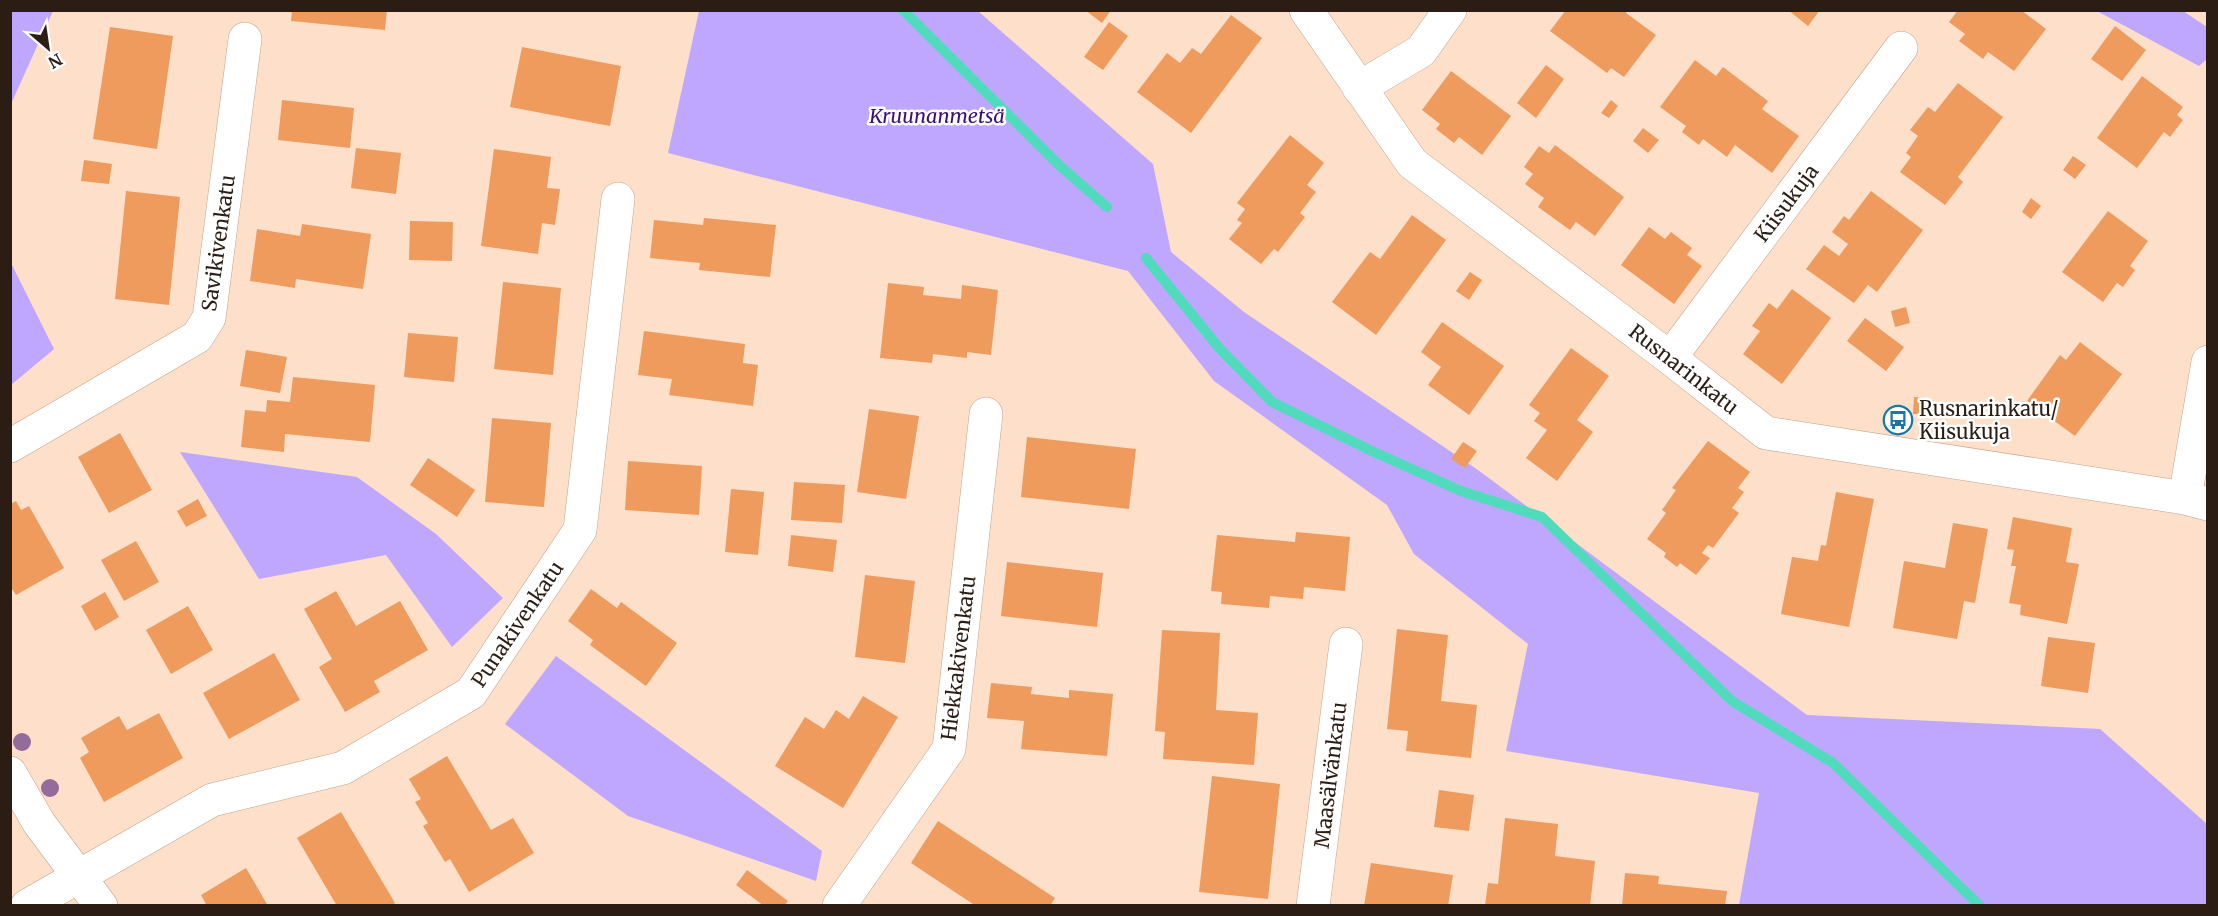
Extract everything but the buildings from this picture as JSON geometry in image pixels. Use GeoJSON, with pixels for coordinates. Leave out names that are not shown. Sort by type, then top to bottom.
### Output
{"type":"FeatureCollection","features":[{"type":"Feature","properties":{"kind":"street","name":"Rusnarinkatu"},"geometry":{"type":"LineString","coordinates":[[1306,10],[1412,163],[1766,433],[2196,501]]}},
{"type":"Feature","properties":{"kind":"street"},"geometry":{"type":"LineString","coordinates":[[1359,88],[1421,51],[1450,10]]}},
{"type":"Feature","properties":{"kind":"street","name":"Savikivenkatu"},"geometry":{"type":"LineString","coordinates":[[10,446],[197,338],[210,318],[245,39]]}},
{"type":"Feature","properties":{"kind":"street","name":"Kiisukuja"},"geometry":{"type":"LineString","coordinates":[[1670,358],[1901,48]]}},
{"type":"Feature","properties":{"kind":"street","name":"Punakivenkatu"},"geometry":{"type":"LineString","coordinates":[[27,906],[212,800],[343,768],[471,693],[580,530],[618,199]]}},
{"type":"Feature","properties":{"kind":"street"},"geometry":{"type":"LineString","coordinates":[[2196,501],[2208,362]]}},
{"type":"Feature","properties":{"kind":"street","name":"Hiekkakivenkatu"},"geometry":{"type":"LineString","coordinates":[[839,906],[949,749],[986,414]]}},
{"type":"Feature","properties":{"kind":"street","name":"Maasälvänkatu"},"geometry":{"type":"LineString","coordinates":[[1313,906],[1347,644]]}},
{"type":"Feature","properties":{"kind":"street"},"geometry":{"type":"LineString","coordinates":[[10,773],[39,823],[101,906]]}},
{"type":"Feature","properties":{"kind":"green space"},"geometry":{"type":"Polygon","coordinates":[[[10,11],[53,11],[11,104],[10,11]]]}},
{"type":"Feature","properties":{"kind":"green space","name":"Kruunanmetsä"},"geometry":{"type":"Polygon","coordinates":[[[699,11],[978,11],[1153,164],[1171,252],[1244,312],[1478,470],[1807,715],[2100,729],[2207,824],[2207,905],[1739,905],[1759,793],[1506,751],[1528,644],[1414,554],[1387,505],[1214,381],[1128,271],[668,153],[699,11]]]}},
{"type":"Feature","properties":{"kind":"green space"},"geometry":{"type":"Polygon","coordinates":[[[2097,11],[2183,11],[2207,27],[2207,59],[2199,66],[2097,11]]]}},
{"type":"Feature","properties":{"kind":"green space"},"geometry":{"type":"Polygon","coordinates":[[[10,261],[54,349],[11,385],[10,385],[10,261]]]}},
{"type":"Feature","properties":{"kind":"green space"},"geometry":{"type":"Polygon","coordinates":[[[180,452],[357,477],[436,534],[503,598],[452,647],[386,555],[259,579],[180,452]]]}},
{"type":"Feature","properties":{"kind":"green space"},"geometry":{"type":"Polygon","coordinates":[[[556,656],[822,851],[816,881],[628,816],[505,724],[556,656]]]}},
{"type":"Feature","properties":{"kind":"waterway"},"geometry":{"type":"LineString","coordinates":[[903,10],[1059,165],[1107,207]]}},
{"type":"Feature","properties":{"kind":"waterway"},"geometry":{"type":"LineString","coordinates":[[1146,258],[1220,349],[1272,402],[1461,491],[1542,517],[1732,701],[1833,763],[1980,906]]}},
{"type":"Feature","properties":{"kind":"place","name":"Rusnarinkatu/ Kiisukuja"},"geometry":{"type":"Point","coordinates":[1898,420]}}]}
